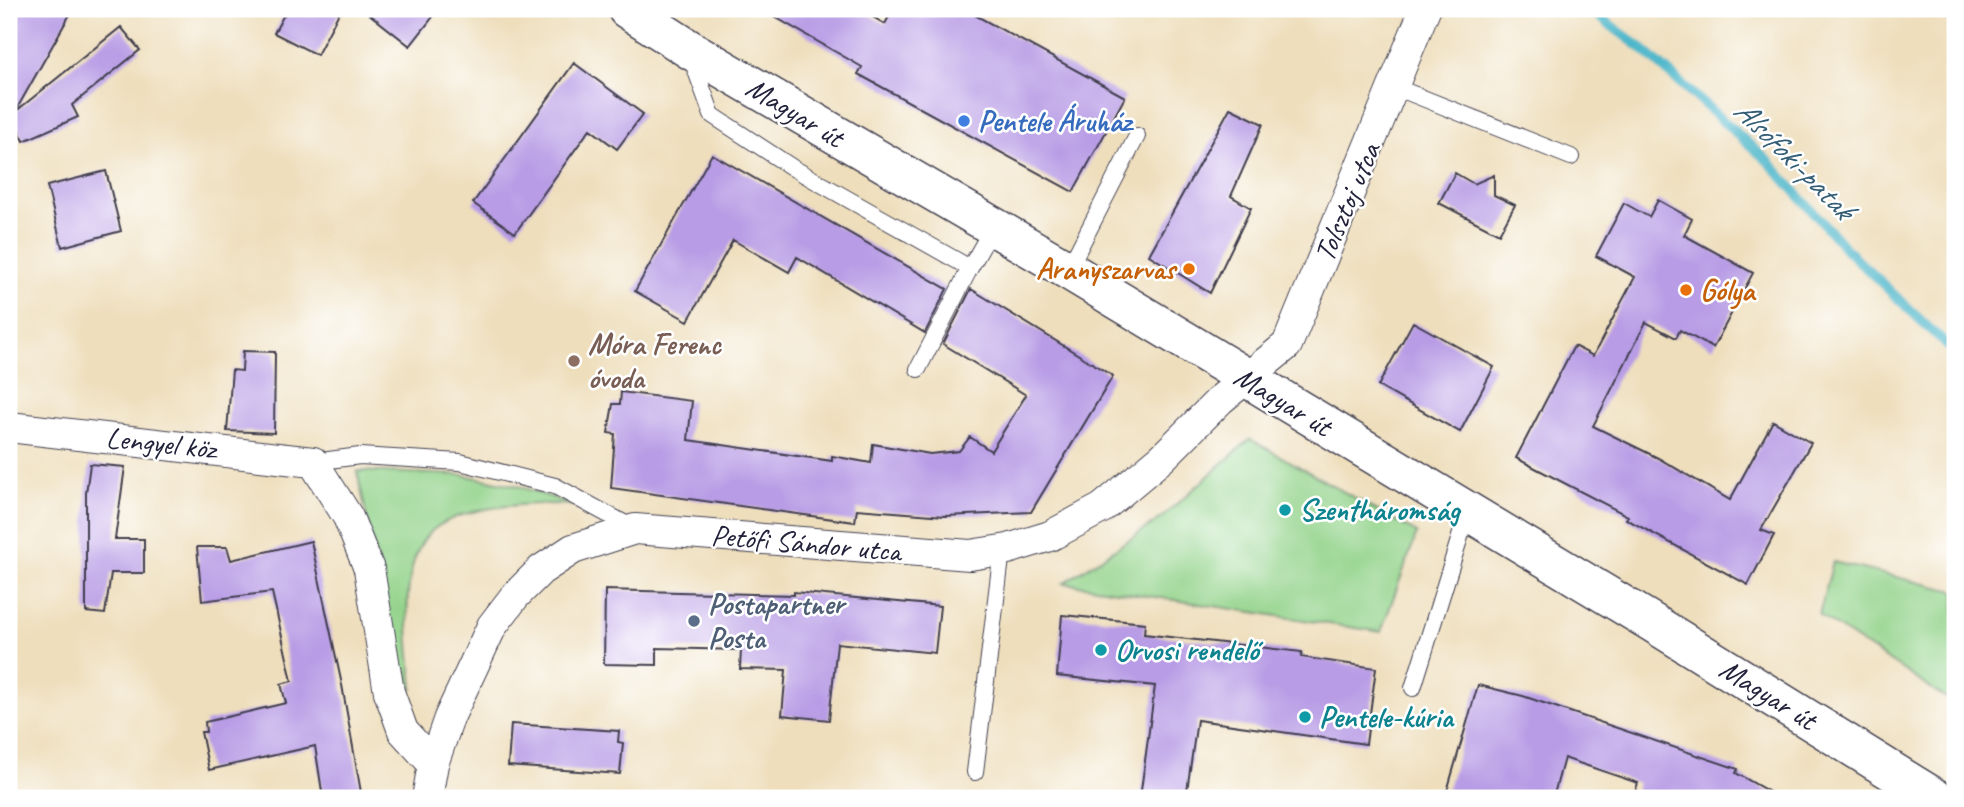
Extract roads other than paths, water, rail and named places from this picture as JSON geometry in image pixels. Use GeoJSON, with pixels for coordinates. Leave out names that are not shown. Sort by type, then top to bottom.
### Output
{"type":"FeatureCollection","features":[{"type":"Feature","properties":{"kind":"street","name":"Magyar út"},"geometry":{"type":"LineString","coordinates":[[627,9],[689,49],[992,229],[1068,271],[1468,511],[1935,798]]}},
{"type":"Feature","properties":{"kind":"street","name":"Tolsztoj utca"},"geometry":{"type":"LineString","coordinates":[[1245,379],[1287,345],[1425,9]]}},
{"type":"Feature","properties":{"kind":"street","name":"Petőfi Sándor utca"},"geometry":{"type":"LineString","coordinates":[[427,798],[433,764],[449,719],[492,626],[515,596],[541,570],[573,549],[635,530],[917,553],[970,555],[1002,550],[1050,536],[1102,508],[1162,458],[1245,379]]}},
{"type":"Feature","properties":{"kind":"street","name":"Lengyel köz"},"geometry":{"type":"LineString","coordinates":[[9,427],[313,461]]}},
{"type":"Feature","properties":{"kind":"street"},"geometry":{"type":"LineString","coordinates":[[313,461],[348,517],[369,569],[389,692],[403,731],[433,764]]}},
{"type":"Feature","properties":{"kind":"lane"},"geometry":{"type":"LineString","coordinates":[[689,49],[698,83],[712,116],[793,168],[970,268]]}},
{"type":"Feature","properties":{"kind":"lane"},"geometry":{"type":"LineString","coordinates":[[1395,86],[1571,157]]}},
{"type":"Feature","properties":{"kind":"lane"},"geometry":{"type":"LineString","coordinates":[[1068,271],[1137,136]]}},
{"type":"Feature","properties":{"kind":"lane"},"geometry":{"type":"LineString","coordinates":[[919,369],[992,229]]}},
{"type":"Feature","properties":{"kind":"lane"},"geometry":{"type":"LineString","coordinates":[[313,461],[360,456],[460,461],[555,486],[635,530]]}},
{"type":"Feature","properties":{"kind":"lane"},"geometry":{"type":"LineString","coordinates":[[1413,688],[1468,511]]}},
{"type":"Feature","properties":{"kind":"lane"},"geometry":{"type":"LineString","coordinates":[[975,772],[1002,550]]}},
{"type":"Feature","properties":{"kind":"waterway","name":"Alsófoki-patak"},"geometry":{"type":"LineString","coordinates":[[1589,9],[1640,47],[1769,162],[1846,249],[1955,353]]}},
{"type":"Feature","properties":{"kind":"place","name":"Pentele Áruház"},"geometry":{"type":"Point","coordinates":[964,121]}},
{"type":"Feature","properties":{"kind":"place","name":"Aranyszarvas"},"geometry":{"type":"Point","coordinates":[1189,269]}},
{"type":"Feature","properties":{"kind":"place","name":"Gólya"},"geometry":{"type":"Point","coordinates":[1686,290]}},
{"type":"Feature","properties":{"kind":"place","name":"Móra Ferenc óvoda"},"geometry":{"type":"Point","coordinates":[574,361]}},
{"type":"Feature","properties":{"kind":"place","name":"Szentháromság"},"geometry":{"type":"Point","coordinates":[1285,510]}},
{"type":"Feature","properties":{"kind":"place","name":"Postapartner Posta"},"geometry":{"type":"Point","coordinates":[694,621]}},
{"type":"Feature","properties":{"kind":"place","name":"Orvosi rendelő"},"geometry":{"type":"Point","coordinates":[1101,650]}},
{"type":"Feature","properties":{"kind":"place","name":"Pentele-kúria"},"geometry":{"type":"Point","coordinates":[1305,717]}}]}
